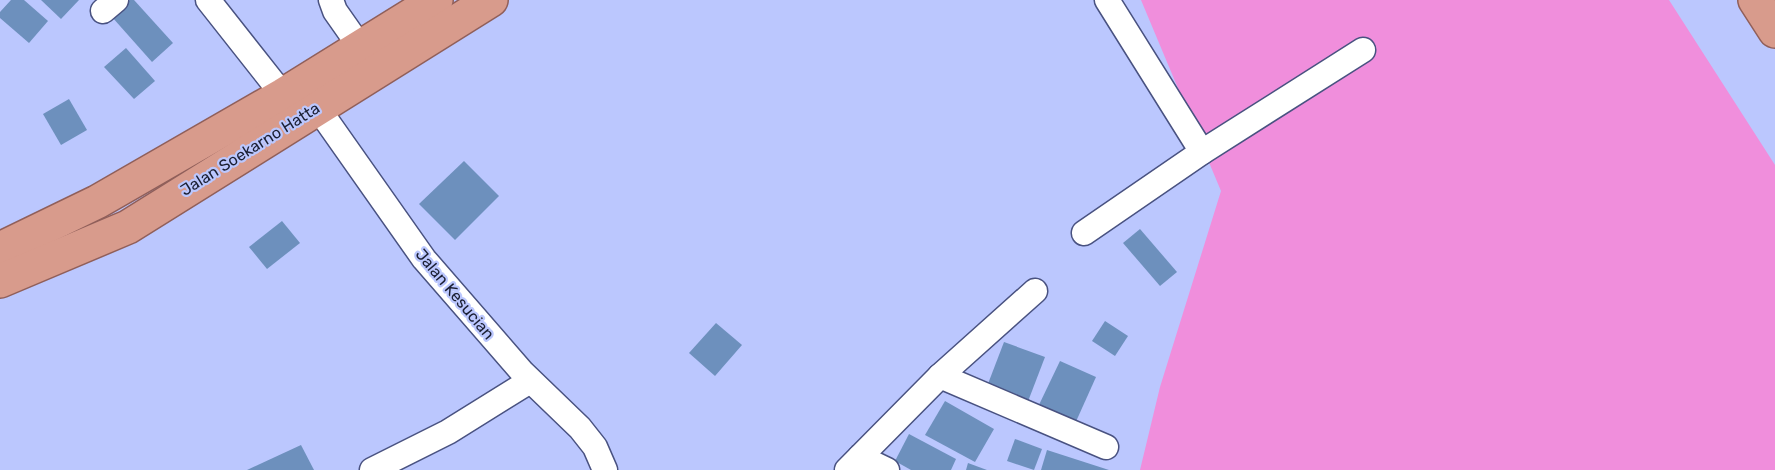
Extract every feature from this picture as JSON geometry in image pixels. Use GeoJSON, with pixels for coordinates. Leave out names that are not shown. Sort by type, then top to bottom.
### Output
{"type":"FeatureCollection","features":[{"type":"Feature","properties":{"kind":"highway","name":"Jalan Soekarno Hatta"},"geometry":{"type":"LineString","coordinates":[[0,249],[97,202],[361,48],[436,0]]}},
{"type":"Feature","properties":{"kind":"highway","name":"Jalan Soekarno Hatta"},"geometry":{"type":"LineString","coordinates":[[0,281],[128,227],[316,107],[491,0]]}},
{"type":"Feature","properties":{"kind":"highway"},"geometry":{"type":"LineString","coordinates":[[1755,0],[1775,31]]}},
{"type":"Feature","properties":{"kind":"street"},"geometry":{"type":"LineString","coordinates":[[208,0],[282,95]]}},
{"type":"Feature","properties":{"kind":"street"},"geometry":{"type":"LineString","coordinates":[[331,0],[335,11],[361,48]]}},
{"type":"Feature","properties":{"kind":"street"},"geometry":{"type":"LineString","coordinates":[[1107,0],[1202,152]]}},
{"type":"Feature","properties":{"kind":"street"},"geometry":{"type":"LineString","coordinates":[[1084,233],[1202,152],[1363,50]]}},
{"type":"Feature","properties":{"kind":"street","name":"Jalan Kesucian"},"geometry":{"type":"LineString","coordinates":[[316,107],[424,259],[530,381],[580,428],[595,447],[605,470]]}},
{"type":"Feature","properties":{"kind":"street"},"geometry":{"type":"LineString","coordinates":[[854,463],[940,376],[1035,291]]}},
{"type":"Feature","properties":{"kind":"street"},"geometry":{"type":"LineString","coordinates":[[940,376],[1106,447]]}},
{"type":"Feature","properties":{"kind":"street"},"geometry":{"type":"LineString","coordinates":[[372,470],[448,432],[530,381]]}},
{"type":"Feature","properties":{"kind":"street"},"geometry":{"type":"LineString","coordinates":[[854,463],[887,470]]}},
{"type":"Feature","properties":{"kind":"shaded area"},"geometry":{"type":"Polygon","coordinates":[[[1141,0],[1669,0],[1775,165],[1775,470],[1140,470],[1160,387],[1221,191],[1141,0]]]}},
{"type":"Feature","properties":{"kind":"building"},"geometry":{"type":"Polygon","coordinates":[[[11,0],[24,0],[48,21],[29,43],[0,18],[0,12],[11,0]]]}},
{"type":"Feature","properties":{"kind":"building"},"geometry":{"type":"Polygon","coordinates":[[[41,0],[79,0],[61,19],[41,0]]]}},
{"type":"Feature","properties":{"kind":"building"},"geometry":{"type":"Polygon","coordinates":[[[130,0],[134,0],[173,43],[152,62],[112,17],[130,0]]]}},
{"type":"Feature","properties":{"kind":"building"},"geometry":{"type":"Polygon","coordinates":[[[126,48],[155,81],[134,99],[104,67],[126,48]]]}},
{"type":"Feature","properties":{"kind":"building"},"geometry":{"type":"Polygon","coordinates":[[[69,99],[87,130],[61,145],[43,114],[69,99]]]}},
{"type":"Feature","properties":{"kind":"building"},"geometry":{"type":"Polygon","coordinates":[[[464,161],[499,196],[455,240],[419,204],[464,161]]]}},
{"type":"Feature","properties":{"kind":"building"},"geometry":{"type":"Polygon","coordinates":[[[282,221],[300,243],[267,269],[249,247],[282,221]]]}},
{"type":"Feature","properties":{"kind":"building"},"geometry":{"type":"Polygon","coordinates":[[[1140,229],[1177,272],[1160,286],[1123,243],[1140,229]]]}},
{"type":"Feature","properties":{"kind":"building"},"geometry":{"type":"Polygon","coordinates":[[[1105,321],[1128,336],[1115,356],[1092,341],[1105,321]]]}},
{"type":"Feature","properties":{"kind":"building"},"geometry":{"type":"Polygon","coordinates":[[[716,323],[742,345],[715,376],[689,353],[716,323]]]}},
{"type":"Feature","properties":{"kind":"building"},"geometry":{"type":"Polygon","coordinates":[[[1004,342],[1045,357],[1027,404],[986,389],[1004,342]]]}},
{"type":"Feature","properties":{"kind":"building"},"geometry":{"type":"Polygon","coordinates":[[[1060,361],[1096,377],[1074,426],[1037,409],[1060,361]]]}},
{"type":"Feature","properties":{"kind":"building"},"geometry":{"type":"Polygon","coordinates":[[[945,401],[994,429],[975,462],[925,435],[945,401]]]}},
{"type":"Feature","properties":{"kind":"building"},"geometry":{"type":"Polygon","coordinates":[[[909,434],[956,459],[951,470],[911,470],[895,461],[909,434]]]}},
{"type":"Feature","properties":{"kind":"building"},"geometry":{"type":"Polygon","coordinates":[[[1015,439],[1042,449],[1034,470],[1007,461],[1015,439]]]}},
{"type":"Feature","properties":{"kind":"building"},"geometry":{"type":"Polygon","coordinates":[[[301,445],[314,470],[247,470],[301,445]]]}},
{"type":"Feature","properties":{"kind":"building"},"geometry":{"type":"Polygon","coordinates":[[[1047,450],[1109,470],[1041,470],[1047,450]]]}},
{"type":"Feature","properties":{"kind":"building"},"geometry":{"type":"Polygon","coordinates":[[[968,463],[987,470],[966,470],[968,463]]]}}]}
